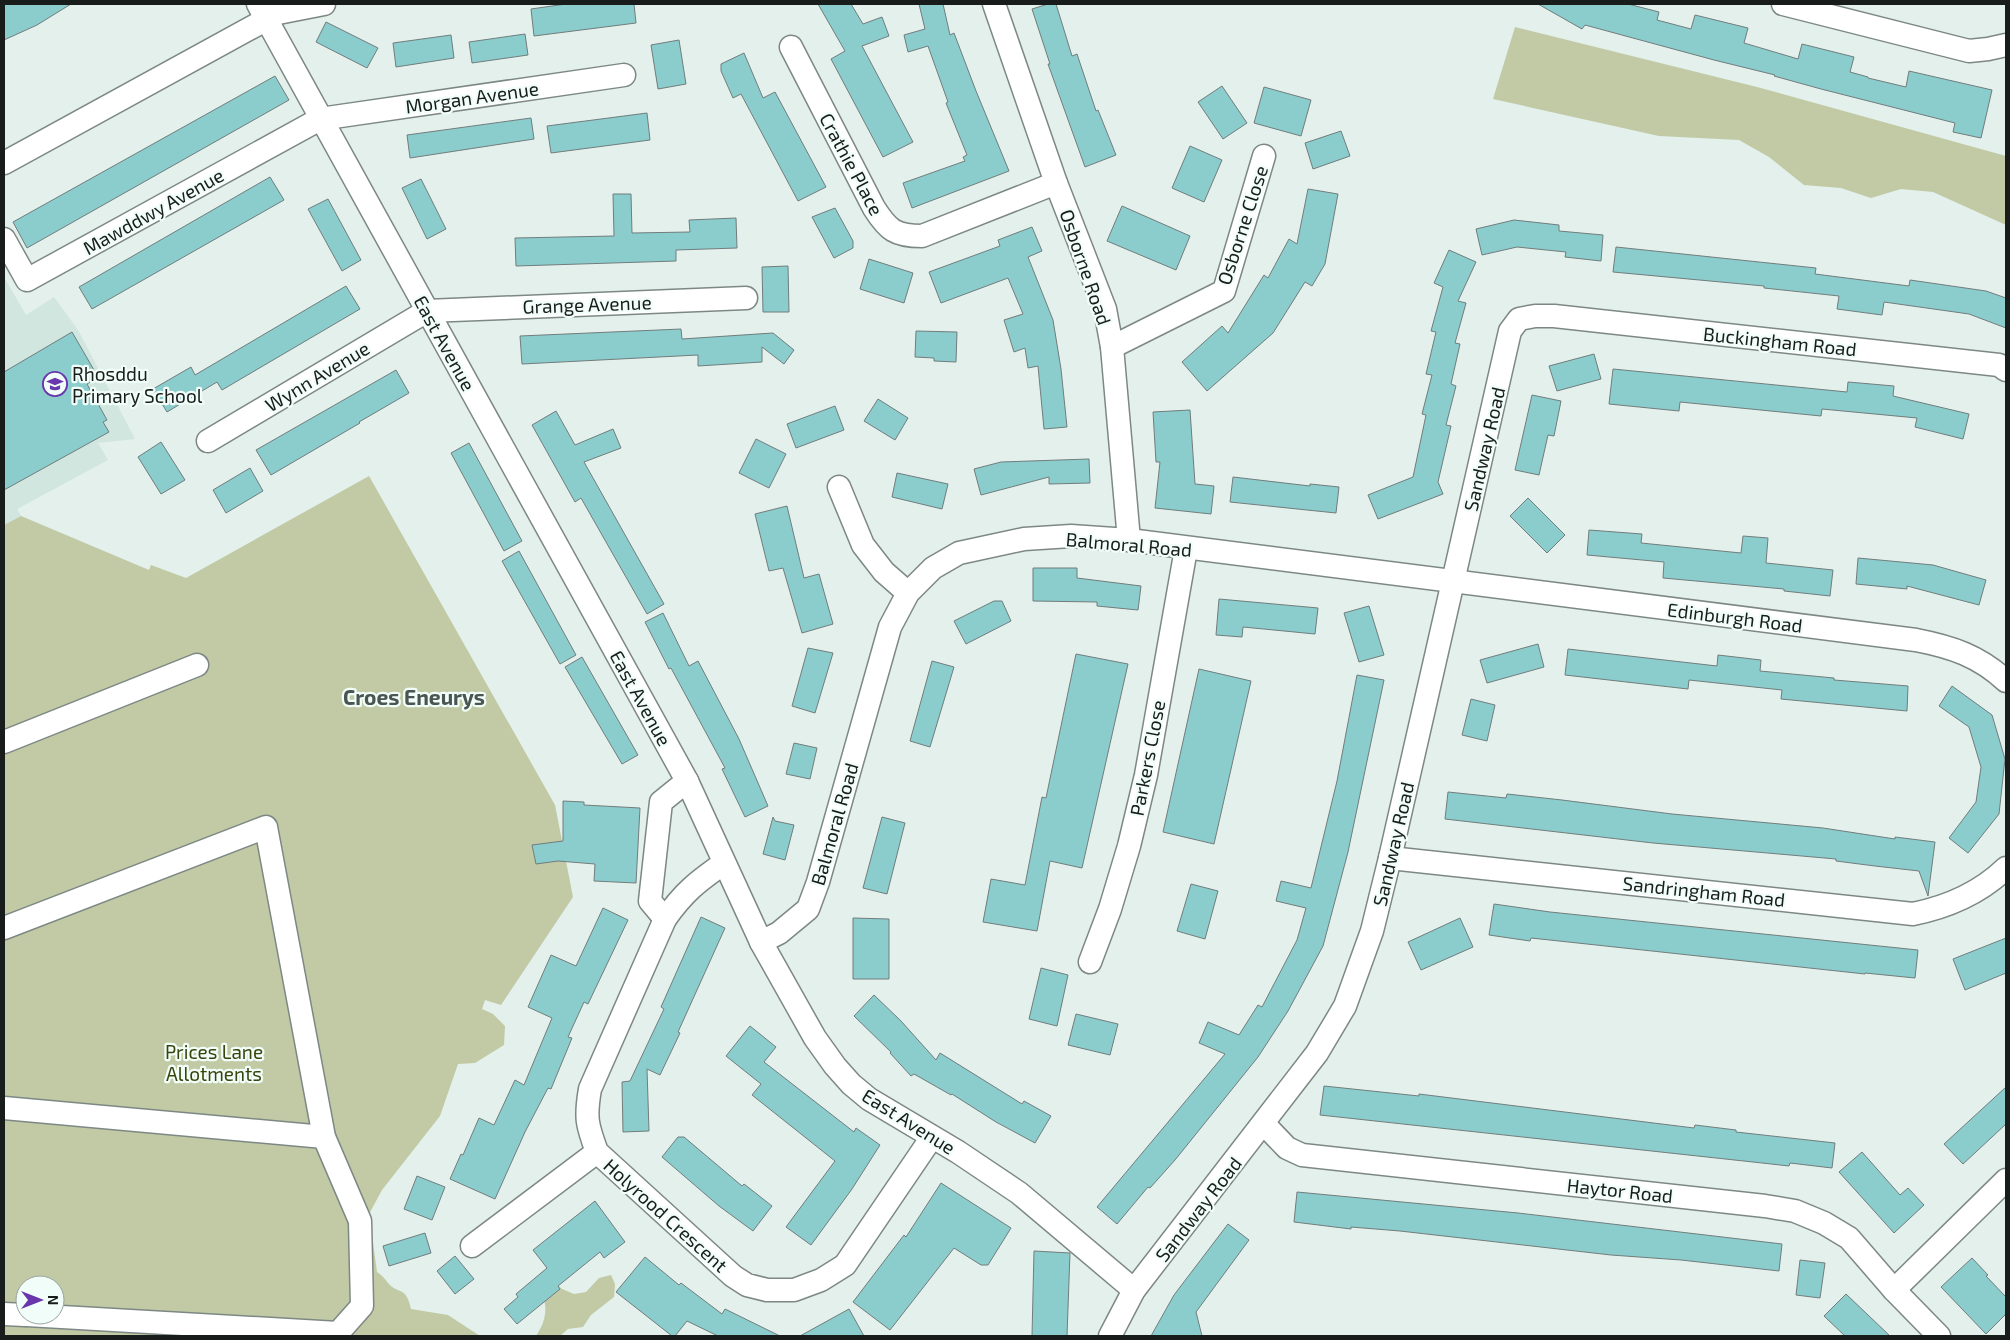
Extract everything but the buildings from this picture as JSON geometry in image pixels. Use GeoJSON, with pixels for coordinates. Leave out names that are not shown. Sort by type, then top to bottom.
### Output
{"type":"FeatureCollection","features":[{"type":"Feature","properties":{"kind":"street"},"geometry":{"type":"LineString","coordinates":[[4,163],[262,12],[278,13],[324,4]]}},
{"type":"Feature","properties":{"kind":"street","name":"Osborne Road"},"geometry":{"type":"LineString","coordinates":[[994,4],[1056,184],[1105,309],[1112,347],[1129,540]]}},
{"type":"Feature","properties":{"kind":"street"},"geometry":{"type":"LineString","coordinates":[[1783,4],[1969,51],[2006,45]]}},
{"type":"Feature","properties":{"kind":"street","name":"East Avenue"},"geometry":{"type":"LineString","coordinates":[[262,12],[687,782],[761,942],[790,997],[815,1038],[835,1066],[869,1100],[932,1137],[1020,1193],[1134,1290]]}},
{"type":"Feature","properties":{"kind":"street","name":"Crathie Place"},"geometry":{"type":"LineString","coordinates":[[791,47],[874,208],[884,224],[896,232],[907,236],[922,236],[1056,184]]}},
{"type":"Feature","properties":{"kind":"street","name":"Morgan Avenue"},"geometry":{"type":"LineString","coordinates":[[320,118],[624,75]]}},
{"type":"Feature","properties":{"kind":"street","name":"Mawddwy Avenue"},"geometry":{"type":"LineString","coordinates":[[4,239],[27,280],[320,118]]}},
{"type":"Feature","properties":{"kind":"street","name":"Osborne Close"},"geometry":{"type":"LineString","coordinates":[[1112,347],[1224,291],[1264,156]]}},
{"type":"Feature","properties":{"kind":"street","name":"Grange Avenue"},"geometry":{"type":"LineString","coordinates":[[427,311],[746,298]]}},
{"type":"Feature","properties":{"kind":"street","name":"Wynn Avenue"},"geometry":{"type":"LineString","coordinates":[[208,441],[427,311]]}},
{"type":"Feature","properties":{"kind":"street","name":"Sandway Road"},"geometry":{"type":"LineString","coordinates":[[1110,1336],[1134,1290],[1264,1124],[1316,1053],[1345,1006],[1372,931],[1390,858],[1510,331],[1520,319],[1535,316],[1554,316]]}},
{"type":"Feature","properties":{"kind":"street","name":"Buckingham Road"},"geometry":{"type":"LineString","coordinates":[[1554,316],[1999,365],[2006,370]]}},
{"type":"Feature","properties":{"kind":"street"},"geometry":{"type":"LineString","coordinates":[[839,486],[863,545],[884,572],[908,593]]}},
{"type":"Feature","properties":{"kind":"street","name":"Balmoral Road"},"geometry":{"type":"LineString","coordinates":[[761,942],[779,933],[808,909],[818,882],[890,627],[908,593],[933,568],[959,552],[1024,539],[1062,536],[1129,540],[1454,582]]}},
{"type":"Feature","properties":{"kind":"street","name":"Parkers Close"},"geometry":{"type":"LineString","coordinates":[[1090,962],[1110,909],[1138,810],[1146,775],[1186,548]]}},
{"type":"Feature","properties":{"kind":"street","name":"Edinburgh Road"},"geometry":{"type":"LineString","coordinates":[[1454,582],[1916,640],[1942,646],[1970,656],[1991,667],[2006,681]]}},
{"type":"Feature","properties":{"kind":"street"},"geometry":{"type":"LineString","coordinates":[[4,742],[197,665]]}},
{"type":"Feature","properties":{"kind":"street"},"geometry":{"type":"LineString","coordinates":[[665,919],[650,901],[661,802],[687,782]]}},
{"type":"Feature","properties":{"kind":"street"},"geometry":{"type":"LineString","coordinates":[[4,928],[266,828],[324,1137],[360,1222],[362,1306],[338,1333],[65,1317]]}},
{"type":"Feature","properties":{"kind":"street","name":"Sandringham Road"},"geometry":{"type":"LineString","coordinates":[[1390,858],[1913,914],[1932,910],[1979,890],[2006,868]]}},
{"type":"Feature","properties":{"kind":"street","name":"Holyrood Crescent"},"geometry":{"type":"LineString","coordinates":[[724,863],[697,882],[680,898],[665,919],[590,1089],[586,1112],[589,1131],[597,1152],[733,1276],[747,1285],[767,1290],[794,1290],[821,1280],[845,1266],[932,1137]]}},
{"type":"Feature","properties":{"kind":"street"},"geometry":{"type":"LineString","coordinates":[[4,1108],[324,1137]]}},
{"type":"Feature","properties":{"kind":"street","name":"Haytor Road"},"geometry":{"type":"LineString","coordinates":[[1264,1124],[1287,1148],[1302,1155],[1755,1205],[1795,1212],[1824,1223],[1849,1238],[1894,1290],[1939,1336]]}},
{"type":"Feature","properties":{"kind":"street"},"geometry":{"type":"LineString","coordinates":[[472,1246],[597,1152]]}},
{"type":"Feature","properties":{"kind":"street"},"geometry":{"type":"LineString","coordinates":[[1894,1290],[2006,1180]]}},
{"type":"Feature","properties":{"kind":"shaded area","name":"Rhosddu Primary School"},"geometry":{"type":"Polygon","coordinates":[[[4,277],[26,315],[54,297],[78,330],[135,439],[98,443],[108,460],[17,509],[21,516],[4,525],[4,277]]]}},
{"type":"Feature","properties":{"kind":"green space"},"geometry":{"type":"Polygon","coordinates":[[[1515,27],[1757,87],[2006,156],[2006,225],[1933,192],[1901,189],[1871,198],[1841,188],[1804,185],[1769,157],[1739,140],[1659,136],[1493,99],[1515,27]]]}},
{"type":"Feature","properties":{"kind":"green space","name":"Prices Lane Allotments"},"geometry":{"type":"Polygon","coordinates":[[[369,476],[555,805],[573,897],[501,1005],[485,1000],[482,1009],[493,1014],[505,1026],[504,1045],[475,1063],[458,1064],[440,1116],[382,1190],[369,1214],[377,1272],[392,1287],[407,1296],[411,1309],[448,1315],[480,1336],[4,1336],[4,525],[21,516],[149,570],[151,565],[186,578],[369,476]]]}},
{"type":"Feature","properties":{"kind":"green space"},"geometry":{"type":"Polygon","coordinates":[[[611,1275],[615,1284],[614,1297],[591,1315],[583,1327],[568,1329],[560,1336],[536,1336],[544,1319],[544,1300],[552,1281],[562,1289],[574,1294],[586,1292],[599,1278],[611,1275]]]}},
{"type":"Feature","properties":{"kind":"place","name":"Rhosddu Primary School"},"geometry":{"type":"Point","coordinates":[55,384]}},
{"type":"Feature","properties":{"kind":"district","name":"Croes Eneurys"},"geometry":{"type":"Point","coordinates":[414,696]}}]}
